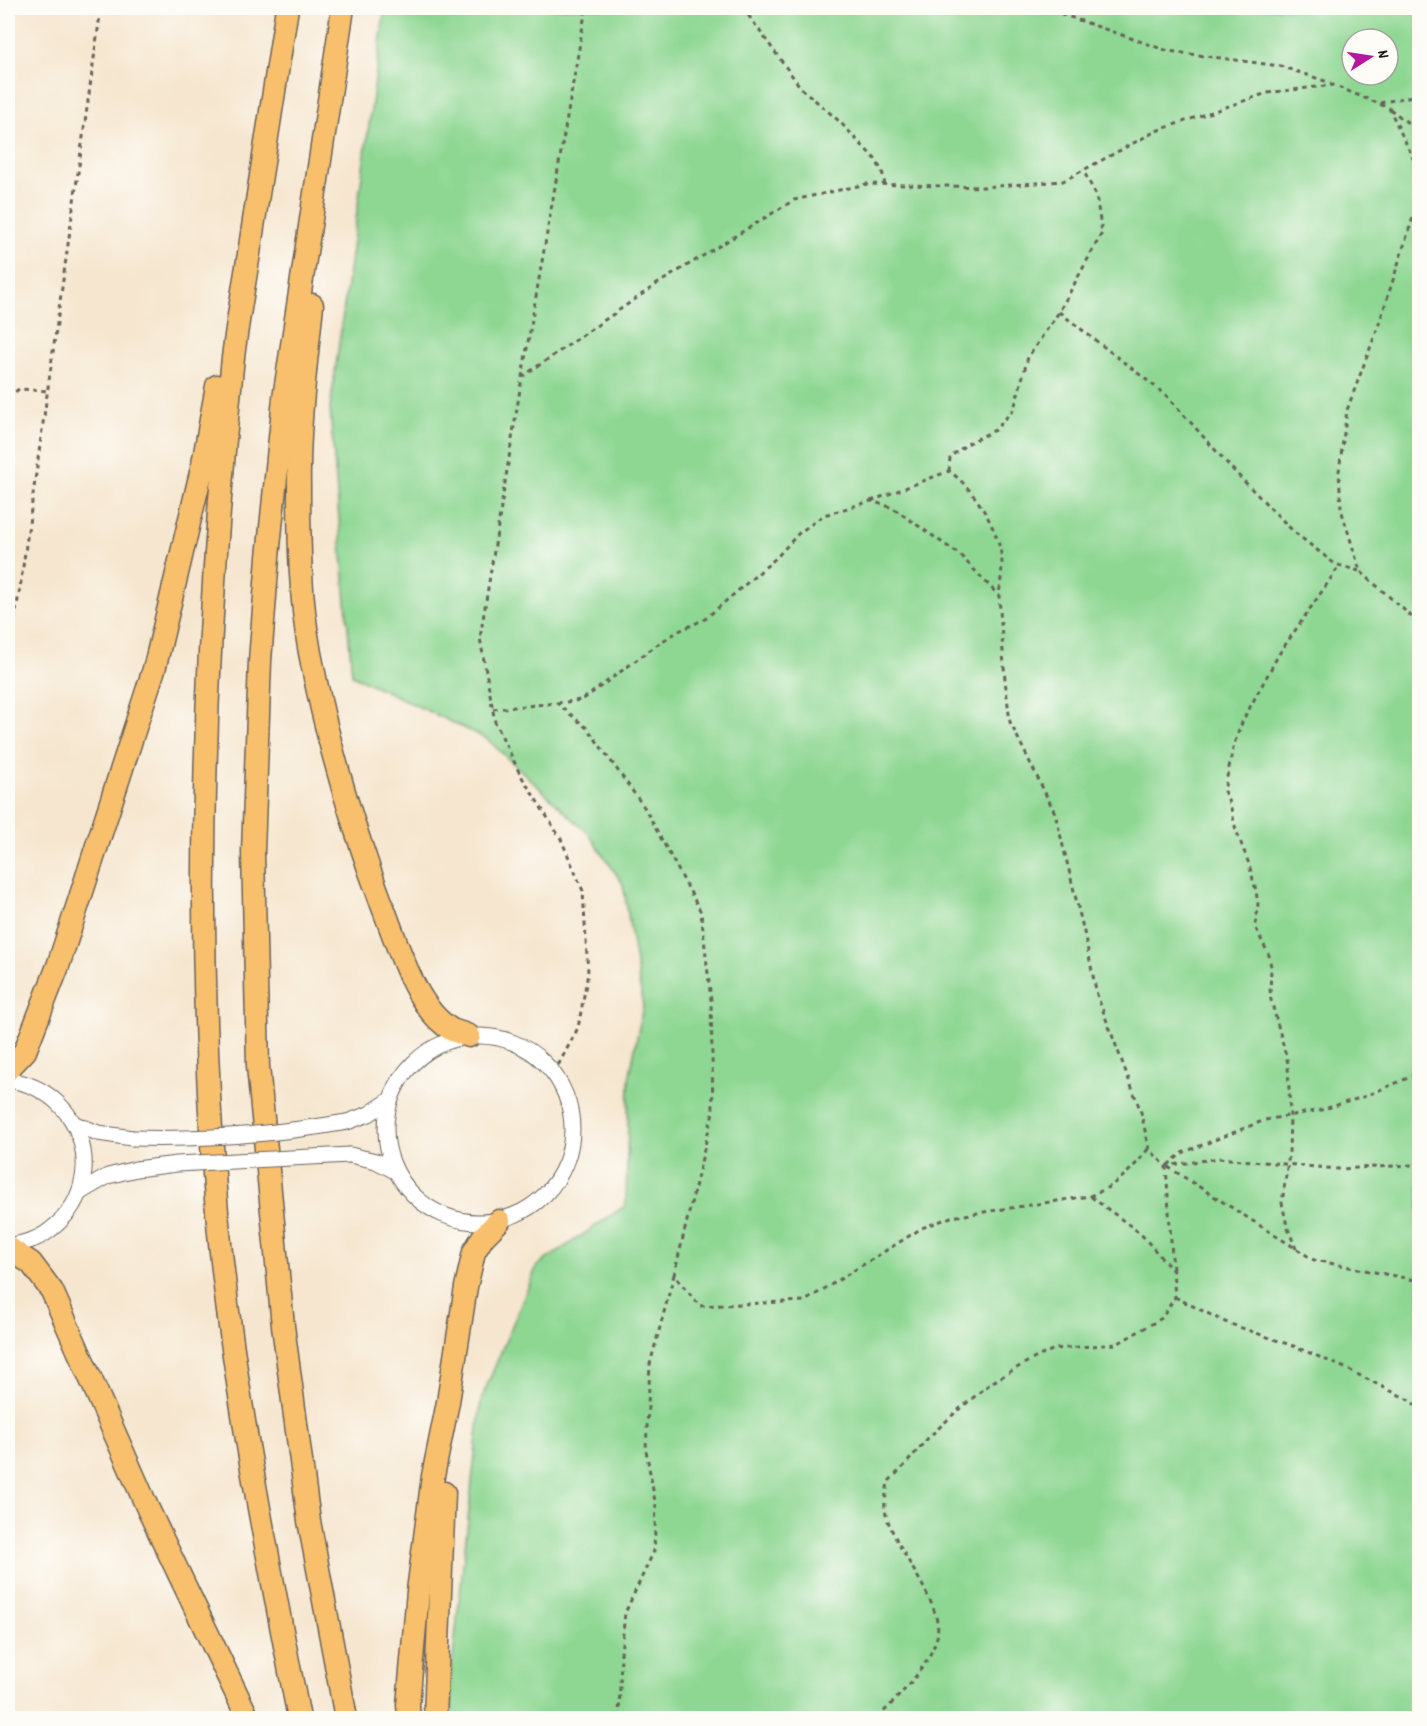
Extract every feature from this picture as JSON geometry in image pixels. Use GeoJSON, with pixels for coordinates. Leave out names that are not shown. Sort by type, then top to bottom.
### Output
{"type":"FeatureCollection","features":[{"type":"Feature","properties":{"kind":"highway"},"geometry":{"type":"LineString","coordinates":[[287,8],[232,362],[208,669],[204,856],[207,1076],[215,1194],[232,1339],[263,1534],[299,1719]]}},
{"type":"Feature","properties":{"kind":"highway"},"geometry":{"type":"LineString","coordinates":[[342,9],[307,355],[298,484],[302,573],[310,651],[348,809],[398,946],[422,1000],[446,1025],[469,1036]]}},
{"type":"Feature","properties":{"kind":"highway"},"geometry":{"type":"LineString","coordinates":[[342,9],[284,398],[261,649],[253,852],[258,1066],[283,1326],[309,1521],[346,1719]]}},
{"type":"Feature","properties":{"kind":"highway"},"geometry":{"type":"LineString","coordinates":[[8,1069],[25,1051],[58,966],[155,666],[203,464],[217,384],[232,362]]}},
{"type":"Feature","properties":{"kind":"highway"},"geometry":{"type":"LineString","coordinates":[[409,1719],[408,1705],[418,1591],[433,1476],[448,1402],[466,1287],[474,1252],[483,1237],[499,1221]]}},
{"type":"Feature","properties":{"kind":"highway"},"geometry":{"type":"LineString","coordinates":[[8,1247],[31,1263],[52,1291],[148,1509],[248,1719]]}},
{"type":"Feature","properties":{"kind":"highway"},"geometry":{"type":"LineString","coordinates":[[435,1719],[448,1402]]}},
{"type":"Feature","properties":{"kind":"highway"},"geometry":{"type":"LineString","coordinates":[[148,1509],[233,1719]]}},
{"type":"Feature","properties":{"kind":"street"},"geometry":{"type":"LineString","coordinates":[[469,1036],[501,1038],[530,1051],[554,1073],[568,1101],[573,1131],[567,1162],[551,1189],[528,1209],[499,1221],[474,1223],[450,1218],[428,1208],[409,1191],[395,1171],[387,1148],[386,1132],[390,1100],[402,1076],[420,1057],[443,1043],[469,1036]]}},
{"type":"Feature","properties":{"kind":"street"},"geometry":{"type":"LineString","coordinates":[[8,1080],[22,1081],[43,1090],[61,1105],[75,1124],[82,1146],[84,1170],[79,1193],[67,1214],[50,1230],[29,1241],[8,1247]]}},
{"type":"Feature","properties":{"kind":"street"},"geometry":{"type":"LineString","coordinates":[[75,1124],[98,1133],[132,1138],[173,1139],[232,1135],[304,1129],[347,1122],[369,1114],[390,1100]]}},
{"type":"Feature","properties":{"kind":"street"},"geometry":{"type":"LineString","coordinates":[[79,1193],[108,1176],[136,1169],[177,1164],[350,1155],[375,1161],[395,1171]]}},
{"type":"Feature","properties":{"kind":"path"},"geometry":{"type":"LineString","coordinates":[[8,656],[20,588],[101,8]]}},
{"type":"Feature","properties":{"kind":"path"},"geometry":{"type":"LineString","coordinates":[[554,1073],[578,1028],[588,973],[582,891],[561,839],[520,774],[495,722],[480,638],[522,377],[586,8]]}},
{"type":"Feature","properties":{"kind":"path"},"geometry":{"type":"LineString","coordinates":[[743,8],[801,88],[838,121],[875,159],[882,171],[885,185]]}},
{"type":"Feature","properties":{"kind":"path"},"geometry":{"type":"LineString","coordinates":[[1044,8],[1168,51],[1280,66],[1331,83]]}},
{"type":"Feature","properties":{"kind":"path"},"geometry":{"type":"LineString","coordinates":[[522,377],[657,284],[794,200],[867,184],[984,187],[1063,181],[1156,131],[1267,93],[1333,85],[1389,108],[1419,132]]}},
{"type":"Feature","properties":{"kind":"path"},"geometry":{"type":"LineString","coordinates":[[1378,104],[1419,96]]}},
{"type":"Feature","properties":{"kind":"path"},"geometry":{"type":"LineString","coordinates":[[1360,571],[1341,509],[1339,471],[1347,410],[1378,327],[1415,211],[1415,162],[1389,108]]}},
{"type":"Feature","properties":{"kind":"path"},"geometry":{"type":"LineString","coordinates":[[949,471],[950,457],[967,444],[995,430],[1014,409],[1028,357],[1059,312],[1102,232],[1096,195],[1083,170]]}},
{"type":"Feature","properties":{"kind":"path"},"geometry":{"type":"LineString","coordinates":[[1059,312],[1166,395],[1235,472],[1294,532],[1335,564],[1360,571],[1419,624]]}},
{"type":"Feature","properties":{"kind":"path"},"geometry":{"type":"LineString","coordinates":[[8,397],[19,389],[48,391]]}},
{"type":"Feature","properties":{"kind":"path"},"geometry":{"type":"LineString","coordinates":[[493,709],[582,700],[679,630],[705,619],[776,558],[799,533],[824,515],[871,501],[949,471]]}},
{"type":"Feature","properties":{"kind":"path"},"geometry":{"type":"LineString","coordinates":[[949,471],[959,478],[975,498],[995,531],[1002,562],[999,596],[1010,722],[1055,813],[1097,995],[1141,1112],[1149,1149],[1167,1166],[1314,1260],[1419,1281]]}},
{"type":"Feature","properties":{"kind":"path"},"geometry":{"type":"LineString","coordinates":[[871,501],[893,508],[960,555],[999,596]]}},
{"type":"Feature","properties":{"kind":"path"},"geometry":{"type":"LineString","coordinates":[[1296,1249],[1287,1226],[1282,1203],[1288,1164],[1290,1116],[1288,1063],[1270,996],[1269,955],[1255,927],[1258,903],[1256,891],[1224,791],[1234,744],[1243,720],[1279,654],[1340,565]]}},
{"type":"Feature","properties":{"kind":"path"},"geometry":{"type":"LineString","coordinates":[[557,703],[588,729],[644,807],[701,912],[711,1000],[713,1112],[650,1365],[646,1450],[656,1507],[654,1551],[625,1613],[619,1719]]}},
{"type":"Feature","properties":{"kind":"path"},"geometry":{"type":"LineString","coordinates":[[1167,1166],[1182,1154],[1265,1120],[1321,1110],[1363,1097],[1419,1073]]}},
{"type":"Feature","properties":{"kind":"path"},"geometry":{"type":"LineString","coordinates":[[674,1275],[700,1306],[805,1301],[922,1228],[951,1217],[1090,1196],[1106,1189],[1130,1172],[1149,1149]]}},
{"type":"Feature","properties":{"kind":"path"},"geometry":{"type":"LineString","coordinates":[[1167,1166],[1220,1158],[1338,1169],[1413,1165],[1419,1162]]}},
{"type":"Feature","properties":{"kind":"path"},"geometry":{"type":"LineString","coordinates":[[878,1719],[924,1665],[937,1635],[935,1611],[898,1544],[885,1509],[888,1482],[905,1466],[928,1438],[991,1383],[1026,1362],[1054,1349],[1117,1344],[1162,1318],[1175,1297],[1167,1166]]}},
{"type":"Feature","properties":{"kind":"path"},"geometry":{"type":"LineString","coordinates":[[1090,1196],[1140,1233],[1173,1271]]}},
{"type":"Feature","properties":{"kind":"path"},"geometry":{"type":"LineString","coordinates":[[1175,1297],[1225,1322],[1296,1347],[1344,1368],[1419,1407]]}},
{"type":"Feature","properties":{"kind":"green space"},"geometry":{"type":"Polygon","coordinates":[[[385,8],[1419,8],[1419,1718],[453,1718],[450,1685],[481,1400],[537,1266],[626,1205],[629,1079],[643,1006],[623,884],[589,834],[487,739],[352,675],[330,409],[385,8]]]}}]}
